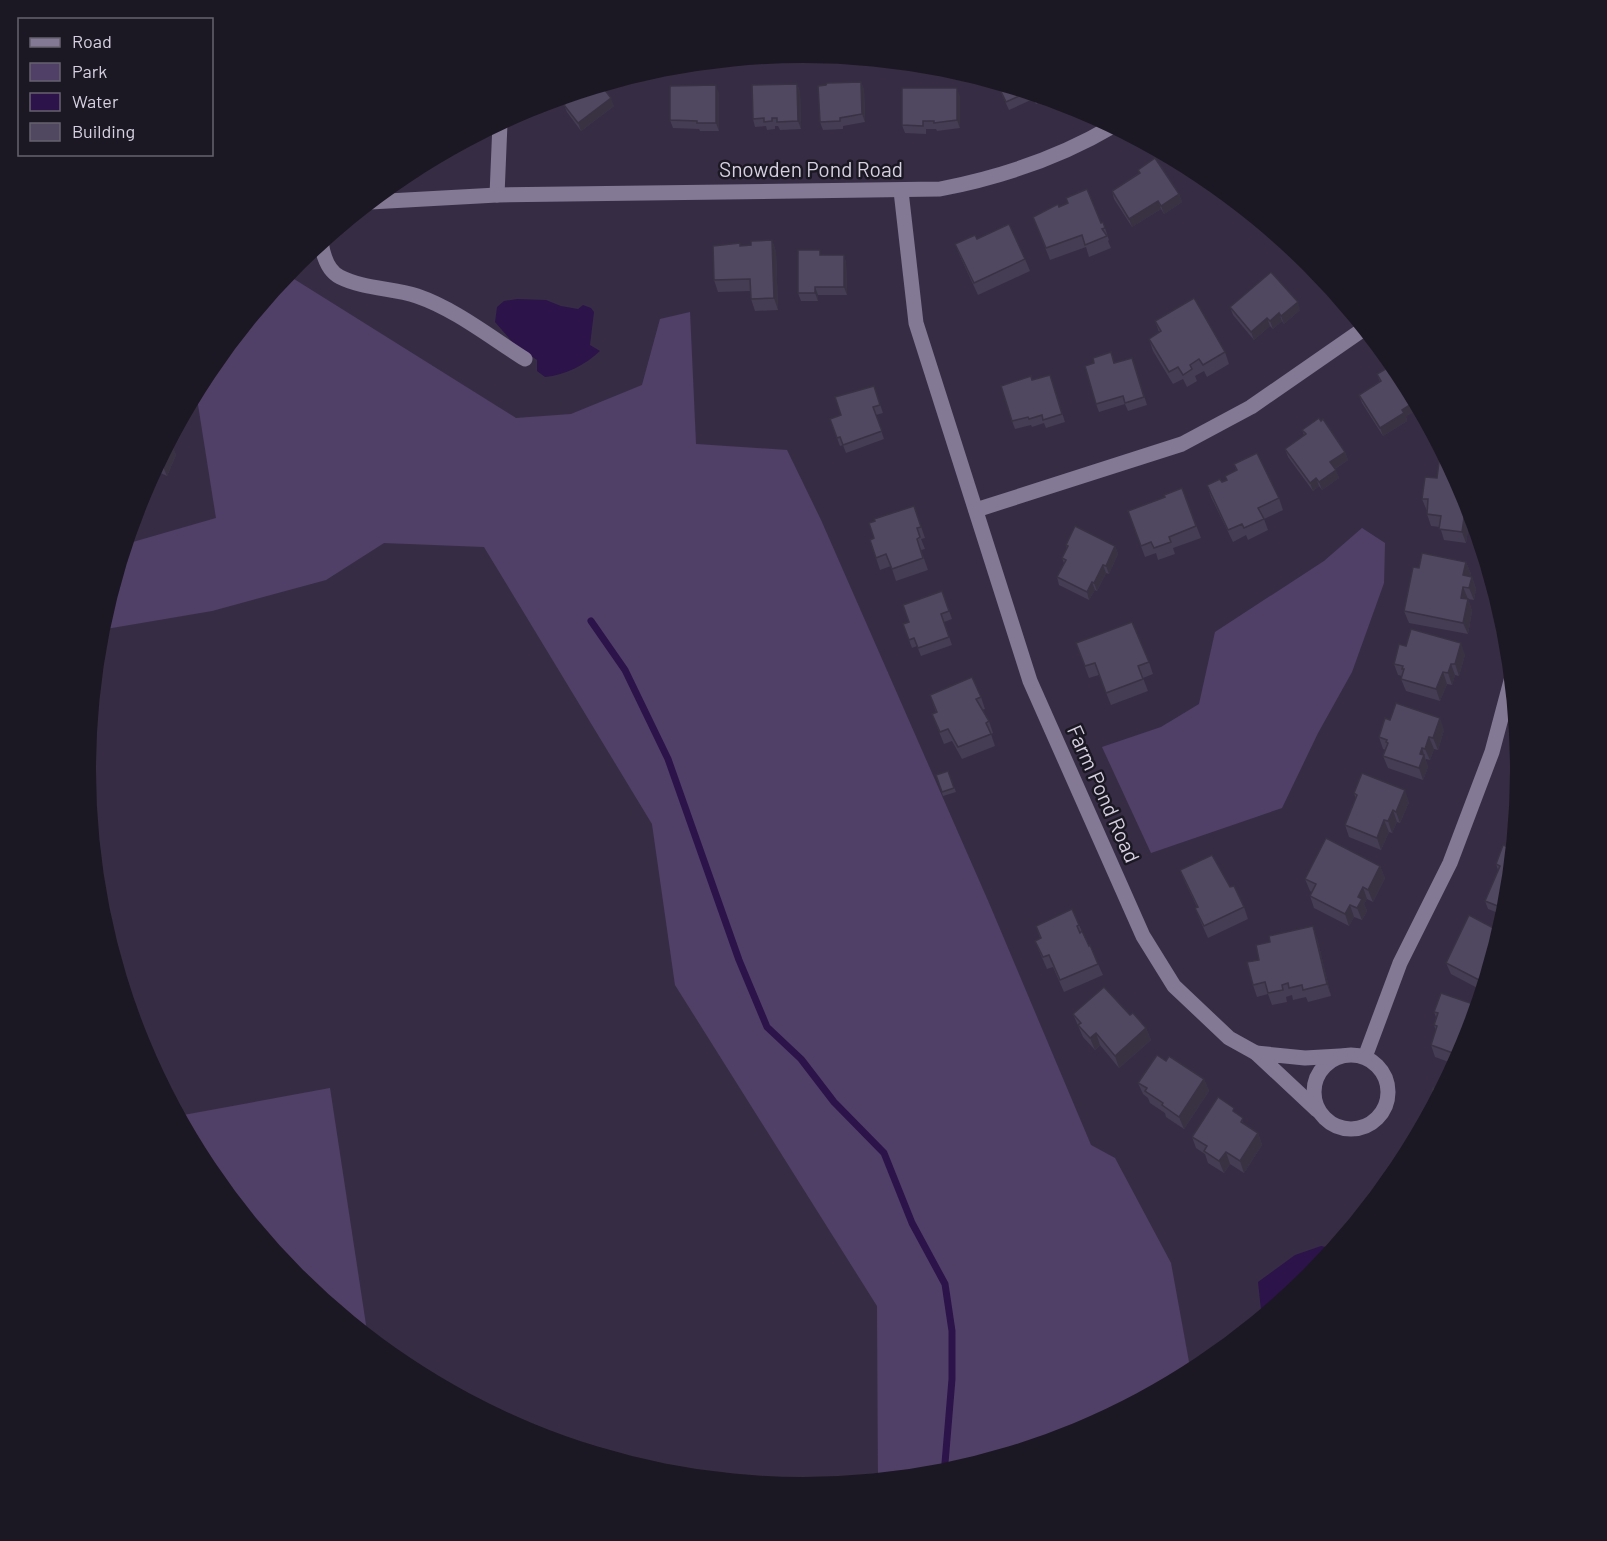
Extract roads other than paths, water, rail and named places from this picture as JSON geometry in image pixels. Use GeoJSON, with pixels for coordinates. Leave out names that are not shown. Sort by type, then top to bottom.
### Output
{"type":"FeatureCollection","features":[{"type":"Feature","properties":{"kind":"street","name":"Snowden Pond Road"},"geometry":{"type":"LineString","coordinates":[[384,201],[497,195],[940,189],[1013,172],[1077,146],[1104,131]]}},
{"type":"Feature","properties":{"kind":"street"},"geometry":{"type":"LineString","coordinates":[[497,195],[500,132]]}},
{"type":"Feature","properties":{"kind":"street","name":"Farm Pond Road"},"geometry":{"type":"LineString","coordinates":[[901,191],[916,323],[1030,681],[1143,936],[1174,986],[1229,1038],[1256,1053],[1335,1127],[1348,1130],[1365,1128],[1376,1121],[1386,1107],[1389,1094],[1387,1082],[1376,1064],[1365,1057],[1352,1055],[1305,1058],[1256,1053]]}},
{"type":"Feature","properties":{"kind":"street"},"geometry":{"type":"LineString","coordinates":[[324,251],[327,264],[338,277],[416,296],[438,305],[525,358]]}},
{"type":"Feature","properties":{"kind":"street"},"geometry":{"type":"LineString","coordinates":[[976,510],[1182,444],[1251,408],[1359,332]]}},
{"type":"Feature","properties":{"kind":"street"},"geometry":{"type":"LineString","coordinates":[[1365,1057],[1400,963],[1450,863],[1492,752],[1507,697]]}},
{"type":"Feature","properties":{"kind":"street"},"geometry":{"type":"LineString","coordinates":[[1318,1110],[1314,1097],[1314,1085],[1319,1072],[1331,1061],[1343,1056]]}},
{"type":"Feature","properties":{"kind":"water"},"geometry":{"type":"Polygon","coordinates":[[[546,300],[578,309],[583,305],[591,308],[594,312],[590,345],[600,351],[575,368],[545,377],[537,371],[537,360],[514,344],[495,322],[497,307],[504,301],[546,300]]]}},
{"type":"Feature","properties":{"kind":"water"},"geometry":{"type":"Polygon","coordinates":[[[1321,1246],[1326,1247],[1304,1271],[1261,1310],[1258,1282],[1295,1255],[1321,1246]]]}},
{"type":"Feature","properties":{"kind":"waterway"},"geometry":{"type":"LineString","coordinates":[[591,621],[625,670],[668,759],[739,960],[767,1027],[801,1059],[834,1102],[884,1153],[912,1223],[945,1284],[952,1331],[952,1379],[945,1463]]}}]}
